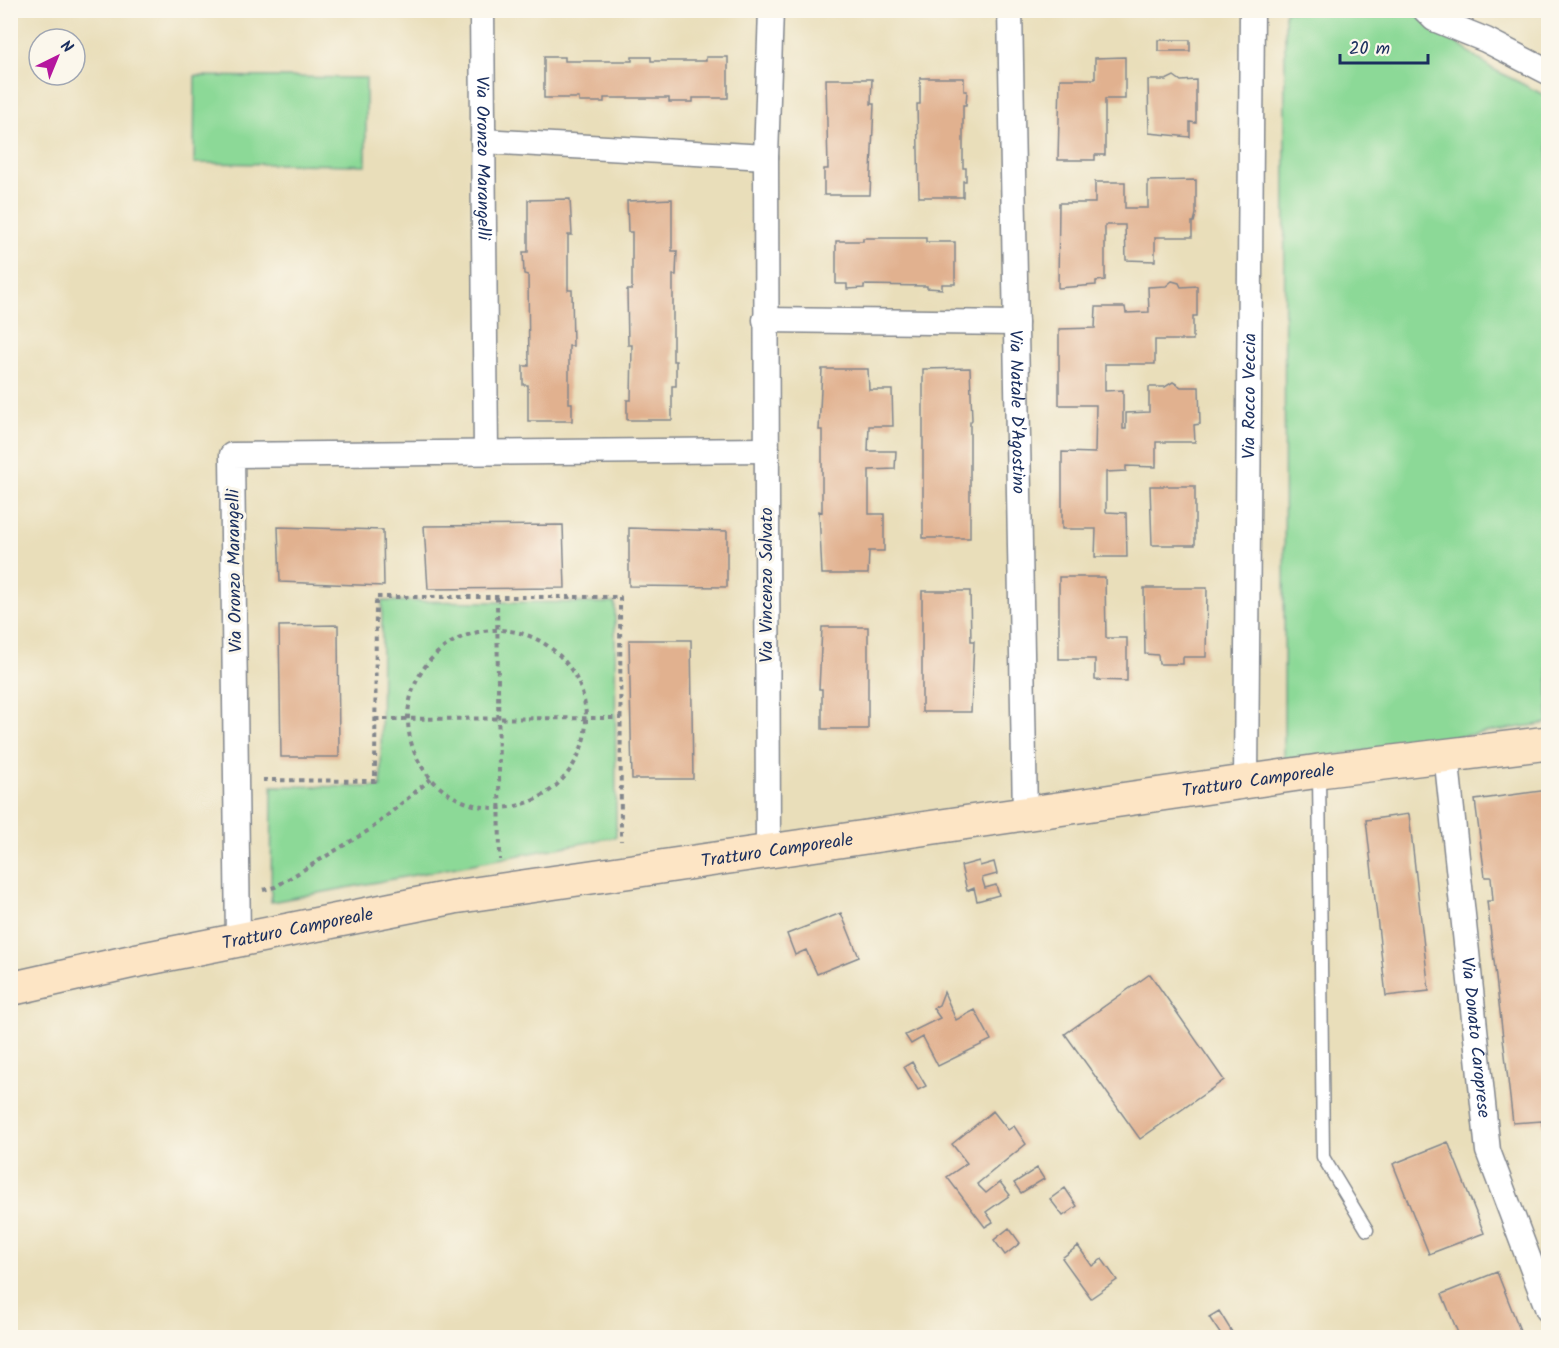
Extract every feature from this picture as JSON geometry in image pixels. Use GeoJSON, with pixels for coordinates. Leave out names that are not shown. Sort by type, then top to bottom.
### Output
{"type":"FeatureCollection","features":[{"type":"Feature","properties":{"kind":"street","name":"Via Oronzo Marangelli"},"geometry":{"type":"LineString","coordinates":[[482,10],[486,452]]}},
{"type":"Feature","properties":{"kind":"street","name":"Via Vincenzo Salvato"},"geometry":{"type":"LineString","coordinates":[[768,850],[765,320],[766,157],[771,10]]}},
{"type":"Feature","properties":{"kind":"street","name":"Via Natale D'Agostino"},"geometry":{"type":"LineString","coordinates":[[1010,10],[1025,814]]}},
{"type":"Feature","properties":{"kind":"street","name":"Via Rocco Veccia"},"geometry":{"type":"LineString","coordinates":[[1246,782],[1252,10]]}},
{"type":"Feature","properties":{"kind":"street"},"geometry":{"type":"LineString","coordinates":[[1425,10],[1434,19],[1486,40],[1548,72]]}},
{"type":"Feature","properties":{"kind":"street"},"geometry":{"type":"LineString","coordinates":[[483,141],[766,157]]}},
{"type":"Feature","properties":{"kind":"street"},"geometry":{"type":"LineString","coordinates":[[765,320],[1016,323]]}},
{"type":"Feature","properties":{"kind":"street","name":"Via Oronzo Marangelli"},"geometry":{"type":"LineString","coordinates":[[238,940],[232,455],[766,450]]}},
{"type":"Feature","properties":{"kind":"street","name":"Tratturo Camporeale"},"geometry":{"type":"LineString","coordinates":[[10,989],[238,940],[500,890],[1320,771],[1548,743]]}},
{"type":"Feature","properties":{"kind":"street","name":"Via Donato Caroprese"},"geometry":{"type":"LineString","coordinates":[[1446,754],[1488,1151],[1548,1311]]}},
{"type":"Feature","properties":{"kind":"lane"},"geometry":{"type":"LineString","coordinates":[[1320,771],[1323,1157],[1367,1230]]}},
{"type":"Feature","properties":{"kind":"path"},"geometry":{"type":"LineString","coordinates":[[236,780],[375,781],[376,597],[620,597],[622,872]]}},
{"type":"Feature","properties":{"kind":"path"},"geometry":{"type":"LineString","coordinates":[[497,597],[500,890]]}},
{"type":"Feature","properties":{"kind":"path"},"geometry":{"type":"LineString","coordinates":[[498,628],[529,634],[556,650],[576,674],[588,718],[586,735],[576,764],[556,788],[529,803],[499,809],[471,805],[446,792],[425,772],[412,748],[408,718],[411,692],[424,667],[443,647],[468,633],[498,628]]}},
{"type":"Feature","properties":{"kind":"path"},"geometry":{"type":"LineString","coordinates":[[375,719],[621,718]]}},
{"type":"Feature","properties":{"kind":"path"},"geometry":{"type":"LineString","coordinates":[[237,898],[274,887],[371,829],[432,778]]}},
{"type":"Feature","properties":{"kind":"green space"},"geometry":{"type":"Polygon","coordinates":[[[1285,11],[1411,11],[1493,69],[1548,97],[1548,723],[1284,763],[1285,11]]]}},
{"type":"Feature","properties":{"kind":"green space"},"geometry":{"type":"Polygon","coordinates":[[[195,76],[366,78],[366,165],[194,163],[195,76]]]}},
{"type":"Feature","properties":{"kind":"green space"},"geometry":{"type":"Polygon","coordinates":[[[382,601],[615,603],[616,837],[271,902],[272,786],[381,787],[382,601]]]}},
{"type":"Feature","properties":{"kind":"building"},"geometry":{"type":"Polygon","coordinates":[[[1158,40],[1190,40],[1190,51],[1158,51],[1158,40]]]}},
{"type":"Feature","properties":{"kind":"building"},"geometry":{"type":"Polygon","coordinates":[[[544,57],[565,57],[565,61],[632,61],[632,57],[651,57],[651,61],[706,61],[706,57],[728,57],[728,98],[693,98],[693,102],[669,102],[669,98],[604,98],[604,102],[579,102],[579,98],[544,98],[544,57]]]}},
{"type":"Feature","properties":{"kind":"building"},"geometry":{"type":"Polygon","coordinates":[[[1125,57],[1125,99],[1105,99],[1105,155],[1095,155],[1095,160],[1058,160],[1060,79],[1095,79],[1095,58],[1125,57]]]}},
{"type":"Feature","properties":{"kind":"building"},"geometry":{"type":"Polygon","coordinates":[[[1174,76],[1181,81],[1196,80],[1196,123],[1190,122],[1190,137],[1149,133],[1148,80],[1166,80],[1174,76]]]}},
{"type":"Feature","properties":{"kind":"building"},"geometry":{"type":"Polygon","coordinates":[[[920,78],[964,78],[964,91],[967,91],[966,105],[963,105],[963,168],[966,168],[966,181],[963,181],[963,197],[919,197],[917,104],[920,104],[920,78]]]}},
{"type":"Feature","properties":{"kind":"building"},"geometry":{"type":"Polygon","coordinates":[[[826,79],[872,79],[871,104],[874,104],[870,195],[824,195],[824,169],[828,169],[826,79]]]}},
{"type":"Feature","properties":{"kind":"building"},"geometry":{"type":"Polygon","coordinates":[[[1196,180],[1196,214],[1192,222],[1192,237],[1155,237],[1155,261],[1126,260],[1125,225],[1105,225],[1105,280],[1096,281],[1096,285],[1058,288],[1059,203],[1095,203],[1095,182],[1125,182],[1125,208],[1148,208],[1148,181],[1196,180]]]}},
{"type":"Feature","properties":{"kind":"building"},"geometry":{"type":"Polygon","coordinates":[[[570,199],[572,235],[568,235],[568,290],[572,290],[573,346],[569,346],[569,403],[572,403],[572,421],[528,421],[528,385],[523,385],[523,366],[529,366],[528,275],[524,274],[523,252],[528,252],[528,200],[570,199]]]}},
{"type":"Feature","properties":{"kind":"building"},"geometry":{"type":"Polygon","coordinates":[[[672,199],[672,251],[677,251],[676,275],[673,275],[673,361],[676,361],[676,386],[672,386],[672,420],[627,420],[627,400],[631,400],[632,345],[628,345],[627,290],[632,290],[632,232],[628,232],[627,201],[672,199]]]}},
{"type":"Feature","properties":{"kind":"building"},"geometry":{"type":"Polygon","coordinates":[[[863,238],[926,238],[926,242],[955,242],[955,284],[942,284],[942,289],[927,288],[927,286],[864,285],[864,288],[847,289],[847,284],[836,284],[836,241],[863,241],[863,238]]]}},
{"type":"Feature","properties":{"kind":"building"},"geometry":{"type":"Polygon","coordinates":[[[1172,281],[1179,283],[1181,287],[1197,286],[1197,316],[1193,316],[1193,340],[1155,340],[1155,364],[1105,364],[1105,391],[1123,390],[1123,429],[1126,429],[1126,413],[1149,412],[1149,387],[1165,387],[1173,382],[1181,387],[1199,387],[1200,424],[1194,425],[1195,442],[1156,442],[1156,467],[1126,466],[1126,471],[1106,472],[1106,512],[1126,513],[1127,557],[1095,557],[1096,529],[1062,529],[1062,452],[1095,453],[1096,405],[1059,405],[1059,329],[1095,328],[1096,307],[1125,307],[1126,313],[1149,312],[1148,287],[1166,286],[1172,281]]]}},
{"type":"Feature","properties":{"kind":"building"},"geometry":{"type":"Polygon","coordinates":[[[970,368],[972,420],[970,422],[970,538],[923,538],[923,369],[970,368]]]}},
{"type":"Feature","properties":{"kind":"building"},"geometry":{"type":"Polygon","coordinates":[[[822,369],[868,369],[869,390],[892,390],[893,426],[869,426],[868,451],[896,451],[895,469],[869,470],[869,514],[884,514],[884,551],[869,551],[868,574],[822,574],[819,511],[822,512],[822,430],[819,430],[822,369]]]}},
{"type":"Feature","properties":{"kind":"building"},"geometry":{"type":"Polygon","coordinates":[[[1150,486],[1195,486],[1195,545],[1152,545],[1150,486]]]}},
{"type":"Feature","properties":{"kind":"building"},"geometry":{"type":"Polygon","coordinates":[[[563,525],[565,588],[428,589],[424,526],[563,525]]]}},
{"type":"Feature","properties":{"kind":"building"},"geometry":{"type":"Polygon","coordinates":[[[278,527],[383,530],[384,586],[280,582],[278,527]]]}},
{"type":"Feature","properties":{"kind":"building"},"geometry":{"type":"Polygon","coordinates":[[[629,528],[727,531],[727,587],[629,586],[629,528]]]}},
{"type":"Feature","properties":{"kind":"building"},"geometry":{"type":"Polygon","coordinates":[[[1059,577],[1105,577],[1106,638],[1127,638],[1127,681],[1095,680],[1095,659],[1059,659],[1059,577]]]}},
{"type":"Feature","properties":{"kind":"building"},"geometry":{"type":"Polygon","coordinates":[[[1144,588],[1207,588],[1206,657],[1183,657],[1183,664],[1159,664],[1158,655],[1145,654],[1144,588]]]}},
{"type":"Feature","properties":{"kind":"building"},"geometry":{"type":"Polygon","coordinates":[[[922,591],[970,591],[971,641],[974,641],[971,712],[922,712],[922,591]]]}},
{"type":"Feature","properties":{"kind":"building"},"geometry":{"type":"Polygon","coordinates":[[[338,625],[339,757],[281,757],[279,626],[338,625]]]}},
{"type":"Feature","properties":{"kind":"building"},"geometry":{"type":"Polygon","coordinates":[[[822,627],[868,627],[868,729],[822,729],[822,689],[819,689],[822,627]]]}},
{"type":"Feature","properties":{"kind":"building"},"geometry":{"type":"Polygon","coordinates":[[[629,640],[691,640],[693,779],[632,779],[629,640]]]}},
{"type":"Feature","properties":{"kind":"building"},"geometry":{"type":"Polygon","coordinates":[[[1548,790],[1548,1125],[1542,1125],[1542,1121],[1513,1123],[1487,901],[1493,901],[1491,877],[1485,877],[1475,800],[1548,790]]]}},
{"type":"Feature","properties":{"kind":"building"},"geometry":{"type":"Polygon","coordinates":[[[1409,814],[1429,991],[1386,996],[1366,820],[1409,814]]]}},
{"type":"Feature","properties":{"kind":"building"},"geometry":{"type":"Polygon","coordinates":[[[979,861],[980,866],[994,862],[997,874],[982,878],[985,888],[996,885],[999,895],[977,901],[974,888],[967,891],[961,866],[979,861]]]}},
{"type":"Feature","properties":{"kind":"building"},"geometry":{"type":"Polygon","coordinates":[[[841,913],[859,957],[817,974],[806,950],[795,955],[787,934],[841,913]]]}},
{"type":"Feature","properties":{"kind":"building"},"geometry":{"type":"Polygon","coordinates":[[[1150,974],[1224,1080],[1140,1139],[1065,1034],[1150,974]]]}},
{"type":"Feature","properties":{"kind":"building"},"geometry":{"type":"Polygon","coordinates":[[[944,992],[956,1020],[975,1010],[991,1040],[938,1066],[923,1037],[911,1044],[905,1035],[940,1018],[933,1008],[939,1005],[944,992]]]}},
{"type":"Feature","properties":{"kind":"building"},"geometry":{"type":"Polygon","coordinates":[[[912,1062],[926,1086],[918,1090],[904,1067],[912,1062]]]}},
{"type":"Feature","properties":{"kind":"building"},"geometry":{"type":"Polygon","coordinates":[[[993,1111],[1008,1130],[1014,1126],[1026,1144],[977,1184],[986,1193],[1000,1182],[1010,1195],[986,1212],[993,1222],[985,1227],[947,1177],[967,1163],[952,1144],[993,1111]]]}},
{"type":"Feature","properties":{"kind":"building"},"geometry":{"type":"Polygon","coordinates":[[[1448,1142],[1484,1233],[1429,1254],[1393,1164],[1448,1142]]]}},
{"type":"Feature","properties":{"kind":"building"},"geometry":{"type":"Polygon","coordinates":[[[1037,1168],[1044,1179],[1021,1193],[1014,1183],[1037,1168]]]}},
{"type":"Feature","properties":{"kind":"building"},"geometry":{"type":"Polygon","coordinates":[[[1065,1188],[1077,1206],[1063,1216],[1050,1199],[1065,1188]]]}},
{"type":"Feature","properties":{"kind":"building"},"geometry":{"type":"Polygon","coordinates":[[[1009,1228],[1020,1243],[1005,1255],[994,1240],[1009,1228]]]}},
{"type":"Feature","properties":{"kind":"building"},"geometry":{"type":"Polygon","coordinates":[[[1078,1246],[1092,1266],[1102,1259],[1117,1280],[1091,1298],[1062,1258],[1078,1246]]]}},
{"type":"Feature","properties":{"kind":"building"},"geometry":{"type":"Polygon","coordinates":[[[1497,1272],[1523,1338],[1460,1338],[1442,1294],[1497,1272]]]}},
{"type":"Feature","properties":{"kind":"building"},"geometry":{"type":"Polygon","coordinates":[[[1219,1311],[1232,1332],[1223,1338],[1209,1317],[1219,1311]]]}}]}
